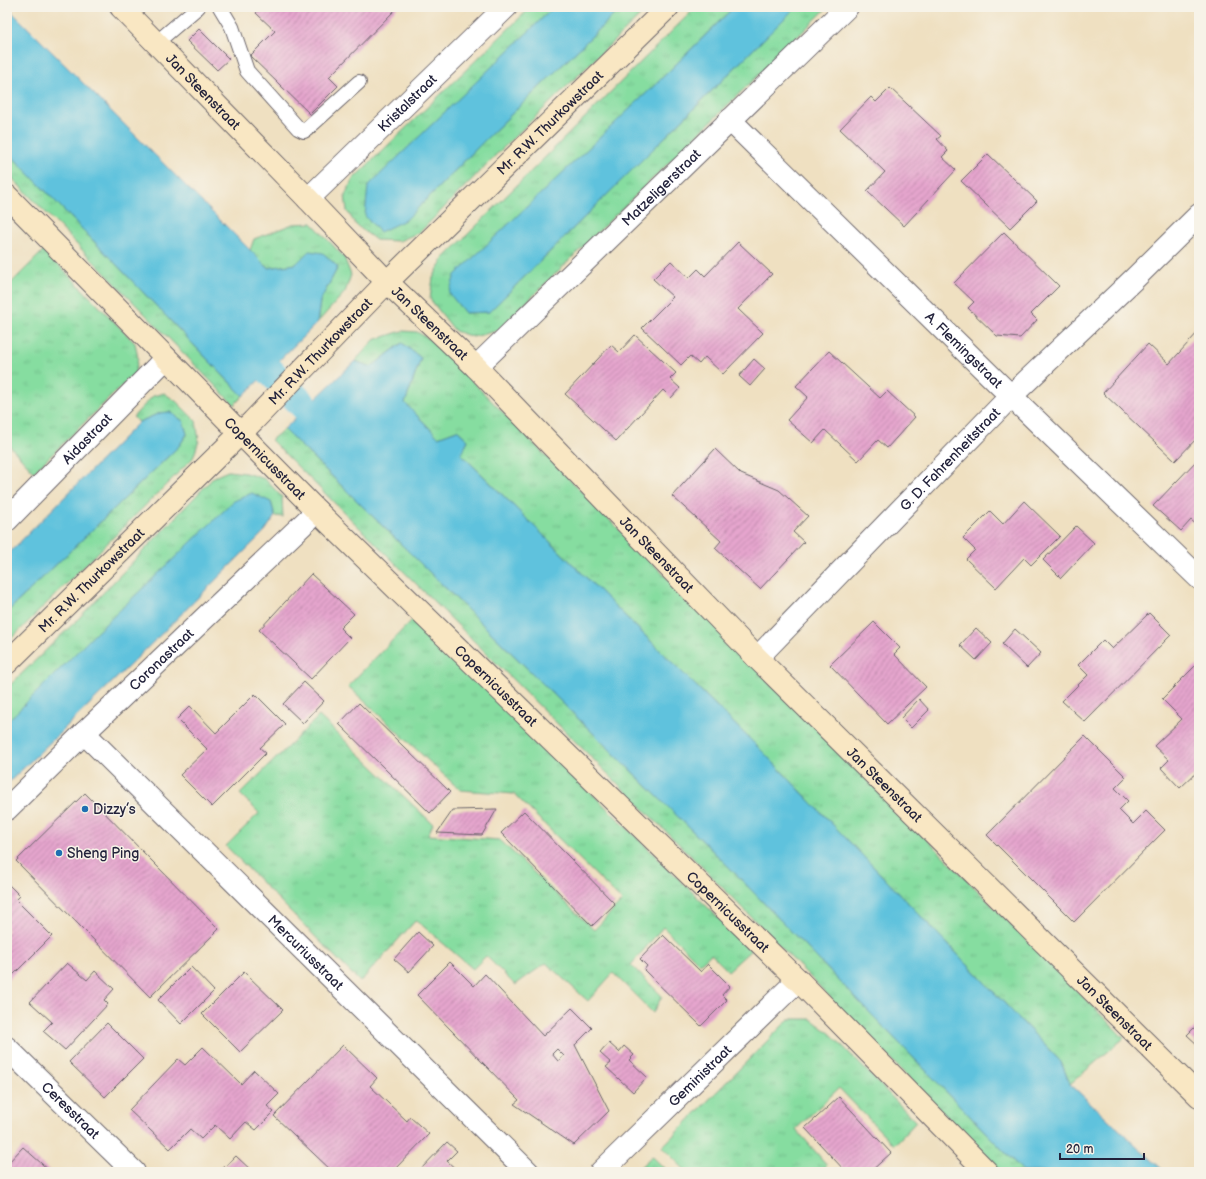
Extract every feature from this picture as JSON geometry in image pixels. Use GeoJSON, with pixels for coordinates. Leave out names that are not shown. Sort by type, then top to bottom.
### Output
{"type":"FeatureCollection","features":[{"type":"Feature","properties":{"kind":"street","name":"Jan Steenstraat"},"geometry":{"type":"LineString","coordinates":[[121,7],[387,282],[476,367],[757,658],[1199,1096]]}},
{"type":"Feature","properties":{"kind":"street","name":"Kristalstraat"},"geometry":{"type":"LineString","coordinates":[[308,199],[506,7]]}},
{"type":"Feature","properties":{"kind":"street","name":"Mr. R.W. Thurkowstraat"},"geometry":{"type":"LineString","coordinates":[[7,663],[247,427],[387,282],[668,7]]}},
{"type":"Feature","properties":{"kind":"street","name":"Matzeligerstraat"},"geometry":{"type":"LineString","coordinates":[[476,367],[847,7]]}},
{"type":"Feature","properties":{"kind":"street","name":"A. Flemingstraat"},"geometry":{"type":"LineString","coordinates":[[730,120],[1199,578]]}},
{"type":"Feature","properties":{"kind":"street","name":"Copernicusstraat"},"geometry":{"type":"LineString","coordinates":[[7,196],[166,358],[247,427],[317,510],[798,980],[987,1172]]}},
{"type":"Feature","properties":{"kind":"street","name":"G. D. Fahrenheitstraat"},"geometry":{"type":"LineString","coordinates":[[757,658],[1011,396],[1199,215]]}},
{"type":"Feature","properties":{"kind":"street","name":"Aidastraat"},"geometry":{"type":"LineString","coordinates":[[7,520],[166,358]]}},
{"type":"Feature","properties":{"kind":"street","name":"Coronastraat"},"geometry":{"type":"LineString","coordinates":[[7,809],[84,733],[317,510]]}},
{"type":"Feature","properties":{"kind":"street","name":"Mercuriusstraat"},"geometry":{"type":"LineString","coordinates":[[84,733],[528,1172]]}},
{"type":"Feature","properties":{"kind":"street","name":"Geministraat"},"geometry":{"type":"LineString","coordinates":[[601,1172],[798,980]]}},
{"type":"Feature","properties":{"kind":"street","name":"Ceresstraat"},"geometry":{"type":"LineString","coordinates":[[7,1048],[134,1172]]}},
{"type":"Feature","properties":{"kind":"lane"},"geometry":{"type":"LineString","coordinates":[[156,43],[198,7]]}},
{"type":"Feature","properties":{"kind":"lane"},"geometry":{"type":"LineString","coordinates":[[220,7],[232,27],[247,71],[301,130],[304,131],[307,129],[359,82]]}},
{"type":"Feature","properties":{"kind":"green space"},"geometry":{"type":"Polygon","coordinates":[[[531,7],[555,7],[407,219],[486,139],[622,7],[649,7],[499,152],[420,232],[399,241],[376,240],[356,225],[347,211],[345,195],[353,179],[531,7]]]}},
{"type":"Feature","properties":{"kind":"green space"},"geometry":{"type":"Polygon","coordinates":[[[696,7],[734,7],[657,83],[465,313],[489,312],[796,7],[828,7],[497,331],[473,337],[455,331],[430,299],[433,278],[443,259],[696,7]]]}},
{"type":"Feature","properties":{"kind":"green space"},"geometry":{"type":"Polygon","coordinates":[[[7,151],[243,396],[234,405],[7,173],[7,151]]]}},
{"type":"Feature","properties":{"kind":"green space"},"geometry":{"type":"Polygon","coordinates":[[[312,223],[344,257],[351,275],[345,292],[317,323],[320,301],[338,267],[296,264],[268,268],[250,250],[254,239],[293,224],[312,223]]]}},
{"type":"Feature","properties":{"kind":"green space"},"geometry":{"type":"Polygon","coordinates":[[[44,250],[135,343],[138,358],[135,373],[34,472],[7,443],[7,287],[44,250]]]}},
{"type":"Feature","properties":{"kind":"green space"},"geometry":{"type":"Polygon","coordinates":[[[402,331],[417,332],[431,340],[1124,1038],[1070,1084],[1061,1062],[763,752],[461,454],[468,440],[457,430],[438,437],[405,403],[421,358],[402,343],[371,367],[355,361],[374,340],[402,331]]]}},
{"type":"Feature","properties":{"kind":"green space"},"geometry":{"type":"Polygon","coordinates":[[[164,393],[177,402],[196,421],[199,441],[193,458],[7,643],[7,612],[179,446],[187,434],[183,421],[170,412],[160,413],[139,422],[133,417],[153,396],[164,393]]]}},
{"type":"Feature","properties":{"kind":"green space"},"geometry":{"type":"Polygon","coordinates":[[[284,429],[727,865],[1024,1172],[1001,1172],[714,879],[271,440],[284,429]]]}},
{"type":"Feature","properties":{"kind":"green space"},"geometry":{"type":"Polygon","coordinates":[[[228,471],[245,473],[265,479],[282,497],[283,517],[275,516],[271,502],[96,633],[7,722],[7,688],[79,618],[214,477],[228,471]]]}},
{"type":"Feature","properties":{"kind":"green space"},"geometry":{"type":"Polygon","coordinates":[[[414,618],[751,950],[728,971],[711,954],[700,964],[663,927],[631,965],[662,996],[653,1013],[613,973],[588,1001],[546,963],[515,985],[486,956],[473,969],[416,920],[360,982],[226,846],[259,813],[240,794],[319,716],[433,824],[428,835],[500,840],[594,930],[622,901],[514,794],[460,790],[348,686],[414,618]]]}},
{"type":"Feature","properties":{"kind":"green space"},"geometry":{"type":"Polygon","coordinates":[[[789,1019],[811,1019],[831,1034],[916,1122],[894,1145],[839,1088],[796,1129],[827,1165],[821,1172],[687,1172],[662,1147],[789,1019]]]}},
{"type":"Feature","properties":{"kind":"green space"},"geometry":{"type":"Polygon","coordinates":[[[652,1156],[668,1172],[635,1172],[652,1156]]]}},
{"type":"Feature","properties":{"kind":"water"},"geometry":{"type":"Polygon","coordinates":[[[7,7],[268,268],[296,264],[309,251],[323,253],[338,267],[320,301],[317,323],[243,396],[7,151],[7,7]]]}},
{"type":"Feature","properties":{"kind":"water"},"geometry":{"type":"Polygon","coordinates":[[[554,7],[622,7],[486,139],[407,219],[380,232],[365,216],[368,186],[554,7]]]}},
{"type":"Feature","properties":{"kind":"water"},"geometry":{"type":"Polygon","coordinates":[[[734,7],[796,7],[489,312],[465,313],[449,293],[455,275],[657,83],[734,7]]]}},
{"type":"Feature","properties":{"kind":"water"},"geometry":{"type":"Polygon","coordinates":[[[402,343],[421,358],[405,403],[438,437],[457,430],[468,440],[461,454],[763,752],[1061,1062],[1070,1084],[1165,1172],[1024,1172],[727,865],[284,429],[355,361],[371,367],[402,343]]]}},
{"type":"Feature","properties":{"kind":"water"},"geometry":{"type":"Polygon","coordinates":[[[170,412],[183,421],[187,434],[179,446],[7,612],[7,555],[139,422],[160,413],[170,412]]]}},
{"type":"Feature","properties":{"kind":"water"},"geometry":{"type":"Polygon","coordinates":[[[252,493],[271,502],[275,516],[265,531],[7,784],[7,722],[96,633],[234,501],[252,493]]]}},
{"type":"Feature","properties":{"kind":"building"},"geometry":{"type":"Polygon","coordinates":[[[262,7],[398,7],[329,77],[338,86],[310,114],[250,56],[275,31],[256,13],[262,7]]]}},
{"type":"Feature","properties":{"kind":"building"},"geometry":{"type":"Polygon","coordinates":[[[199,29],[229,59],[217,70],[187,41],[199,29]]]}},
{"type":"Feature","properties":{"kind":"building"},"geometry":{"type":"Polygon","coordinates":[[[890,88],[941,136],[937,139],[948,151],[942,157],[956,170],[904,226],[867,191],[885,172],[840,129],[871,97],[876,102],[890,88]]]}},
{"type":"Feature","properties":{"kind":"building"},"geometry":{"type":"Polygon","coordinates":[[[988,154],[1037,201],[1010,228],[961,181],[988,154]]]}},
{"type":"Feature","properties":{"kind":"building"},"geometry":{"type":"Polygon","coordinates":[[[1004,232],[1059,286],[1031,314],[1037,320],[1020,338],[997,336],[968,308],[974,302],[954,283],[1004,232]]]}},
{"type":"Feature","properties":{"kind":"building"},"geometry":{"type":"Polygon","coordinates":[[[738,242],[772,274],[738,309],[763,333],[723,374],[705,357],[699,364],[690,356],[681,365],[642,328],[673,297],[653,279],[671,261],[689,278],[698,269],[705,276],[738,242]]]}},
{"type":"Feature","properties":{"kind":"building"},"geometry":{"type":"Polygon","coordinates":[[[1199,331],[1199,436],[1175,461],[1103,393],[1148,344],[1169,364],[1199,331]]]}},
{"type":"Feature","properties":{"kind":"building"},"geometry":{"type":"Polygon","coordinates":[[[635,335],[676,373],[670,379],[680,388],[671,398],[663,390],[616,441],[565,394],[611,345],[619,352],[635,335]]]}},
{"type":"Feature","properties":{"kind":"building"},"geometry":{"type":"Polygon","coordinates":[[[829,351],[880,398],[887,391],[915,417],[887,448],[878,440],[858,461],[825,430],[813,443],[787,420],[808,397],[796,386],[829,351]]]}},
{"type":"Feature","properties":{"kind":"building"},"geometry":{"type":"Polygon","coordinates":[[[754,359],[765,369],[750,386],[739,376],[754,359]]]}},
{"type":"Feature","properties":{"kind":"building"},"geometry":{"type":"Polygon","coordinates":[[[715,449],[741,474],[779,490],[808,516],[793,532],[804,542],[760,589],[715,548],[721,541],[672,496],[715,449]]]}},
{"type":"Feature","properties":{"kind":"building"},"geometry":{"type":"Polygon","coordinates":[[[1199,458],[1199,527],[1191,520],[1181,531],[1153,506],[1199,458]]]}},
{"type":"Feature","properties":{"kind":"building"},"geometry":{"type":"Polygon","coordinates":[[[1024,501],[1060,536],[1031,565],[1024,558],[996,588],[966,559],[975,550],[963,538],[990,511],[1003,524],[1024,501]]]}},
{"type":"Feature","properties":{"kind":"building"},"geometry":{"type":"Polygon","coordinates":[[[1076,526],[1094,543],[1061,578],[1043,560],[1076,526]]]}},
{"type":"Feature","properties":{"kind":"building"},"geometry":{"type":"Polygon","coordinates":[[[311,574],[354,614],[340,628],[350,638],[311,679],[259,630],[311,574]]]}},
{"type":"Feature","properties":{"kind":"building"},"geometry":{"type":"Polygon","coordinates":[[[1149,613],[1171,635],[1085,722],[1062,701],[1088,675],[1078,665],[1103,640],[1112,649],[1149,613]]]}},
{"type":"Feature","properties":{"kind":"building"},"geometry":{"type":"Polygon","coordinates":[[[874,622],[900,648],[894,654],[926,687],[887,724],[830,665],[874,622]]]}},
{"type":"Feature","properties":{"kind":"building"},"geometry":{"type":"Polygon","coordinates":[[[976,628],[992,643],[976,660],[960,645],[976,628]]]}},
{"type":"Feature","properties":{"kind":"building"},"geometry":{"type":"Polygon","coordinates":[[[1015,629],[1041,653],[1027,668],[1002,644],[1015,629]]]}},
{"type":"Feature","properties":{"kind":"building"},"geometry":{"type":"Polygon","coordinates":[[[1196,665],[1199,669],[1199,770],[1180,788],[1161,768],[1169,760],[1154,746],[1182,719],[1162,699],[1196,665]]]}},
{"type":"Feature","properties":{"kind":"building"},"geometry":{"type":"Polygon","coordinates":[[[304,682],[324,701],[303,723],[283,704],[304,682]]]}},
{"type":"Feature","properties":{"kind":"building"},"geometry":{"type":"Polygon","coordinates":[[[255,694],[285,724],[260,748],[266,753],[212,807],[180,775],[207,749],[177,719],[190,706],[216,733],[255,694]]]}},
{"type":"Feature","properties":{"kind":"building"},"geometry":{"type":"Polygon","coordinates":[[[919,699],[929,710],[911,728],[901,718],[919,699]]]}},
{"type":"Feature","properties":{"kind":"building"},"geometry":{"type":"Polygon","coordinates":[[[359,703],[450,792],[430,813],[339,724],[359,703]]]}},
{"type":"Feature","properties":{"kind":"building"},"geometry":{"type":"Polygon","coordinates":[[[1085,736],[1126,777],[1115,788],[1128,801],[1119,810],[1133,824],[1146,811],[1165,830],[1074,922],[987,835],[1085,736]]]}},
{"type":"Feature","properties":{"kind":"building"},"geometry":{"type":"Polygon","coordinates":[[[85,793],[219,929],[150,997],[16,861],[85,793]]]}},
{"type":"Feature","properties":{"kind":"building"},"geometry":{"type":"Polygon","coordinates":[[[497,809],[482,835],[437,833],[453,810],[497,809]]]}},
{"type":"Feature","properties":{"kind":"building"},"geometry":{"type":"Polygon","coordinates":[[[524,811],[615,904],[592,926],[501,833],[524,811]]]}},
{"type":"Feature","properties":{"kind":"building"},"geometry":{"type":"Polygon","coordinates":[[[7,883],[20,896],[16,900],[52,936],[7,981],[7,883]]]}},
{"type":"Feature","properties":{"kind":"building"},"geometry":{"type":"Polygon","coordinates":[[[418,932],[433,946],[409,972],[394,959],[418,932]]]}},
{"type":"Feature","properties":{"kind":"building"},"geometry":{"type":"Polygon","coordinates":[[[663,935],[701,972],[708,964],[730,986],[722,995],[727,1000],[701,1026],[644,970],[647,966],[640,959],[663,935]]]}},
{"type":"Feature","properties":{"kind":"building"},"geometry":{"type":"Polygon","coordinates":[[[450,962],[474,986],[485,974],[543,1036],[572,1008],[592,1028],[575,1045],[609,1111],[574,1145],[514,1104],[519,1100],[417,995],[450,962]],[[557,1049],[552,1054],[558,1061],[564,1056],[557,1049]]]}},
{"type":"Feature","properties":{"kind":"building"},"geometry":{"type":"Polygon","coordinates":[[[67,963],[87,980],[95,971],[114,989],[104,1000],[108,1004],[65,1050],[43,1031],[52,1022],[30,1002],[67,963]]]}},
{"type":"Feature","properties":{"kind":"building"},"geometry":{"type":"Polygon","coordinates":[[[191,967],[214,991],[181,1024],[158,1000],[191,967]]]}},
{"type":"Feature","properties":{"kind":"building"},"geometry":{"type":"Polygon","coordinates":[[[244,972],[283,1010],[240,1052],[202,1014],[244,972]]]}},
{"type":"Feature","properties":{"kind":"building"},"geometry":{"type":"Polygon","coordinates":[[[107,1023],[143,1059],[105,1097],[69,1062],[107,1023]]]}},
{"type":"Feature","properties":{"kind":"building"},"geometry":{"type":"Polygon","coordinates":[[[1199,1023],[1199,1046],[1187,1035],[1199,1023]]]}},
{"type":"Feature","properties":{"kind":"building"},"geometry":{"type":"Polygon","coordinates":[[[609,1043],[619,1052],[624,1046],[634,1055],[629,1060],[647,1077],[633,1092],[606,1067],[611,1063],[600,1053],[609,1043]]]}},
{"type":"Feature","properties":{"kind":"building"},"geometry":{"type":"Polygon","coordinates":[[[343,1045],[377,1078],[370,1086],[407,1121],[410,1117],[429,1134],[392,1172],[333,1172],[274,1116],[343,1045]]]}},
{"type":"Feature","properties":{"kind":"building"},"geometry":{"type":"Polygon","coordinates":[[[203,1047],[241,1084],[254,1070],[279,1094],[267,1106],[274,1112],[256,1130],[246,1122],[230,1139],[215,1125],[201,1139],[190,1129],[170,1149],[129,1110],[178,1059],[185,1065],[203,1047]]]}},
{"type":"Feature","properties":{"kind":"building"},"geometry":{"type":"Polygon","coordinates":[[[839,1097],[891,1153],[870,1172],[846,1172],[805,1128],[839,1097]]]}},
{"type":"Feature","properties":{"kind":"building"},"geometry":{"type":"Polygon","coordinates":[[[447,1142],[457,1151],[447,1161],[459,1172],[418,1172],[447,1142]]]}},
{"type":"Feature","properties":{"kind":"building"},"geometry":{"type":"Polygon","coordinates":[[[23,1147],[51,1172],[7,1172],[7,1164],[23,1147]]]}},
{"type":"Feature","properties":{"kind":"building"},"geometry":{"type":"Polygon","coordinates":[[[236,1156],[253,1172],[219,1172],[236,1156]]]}},
{"type":"Feature","properties":{"kind":"waterway"},"geometry":{"type":"LineString","coordinates":[[242,342],[333,436]]}},
{"type":"Feature","properties":{"kind":"place","name":"Dizzy’s"},"geometry":{"type":"Point","coordinates":[85,809]}},
{"type":"Feature","properties":{"kind":"place","name":"Sheng Ping"},"geometry":{"type":"Point","coordinates":[59,853]}}]}
